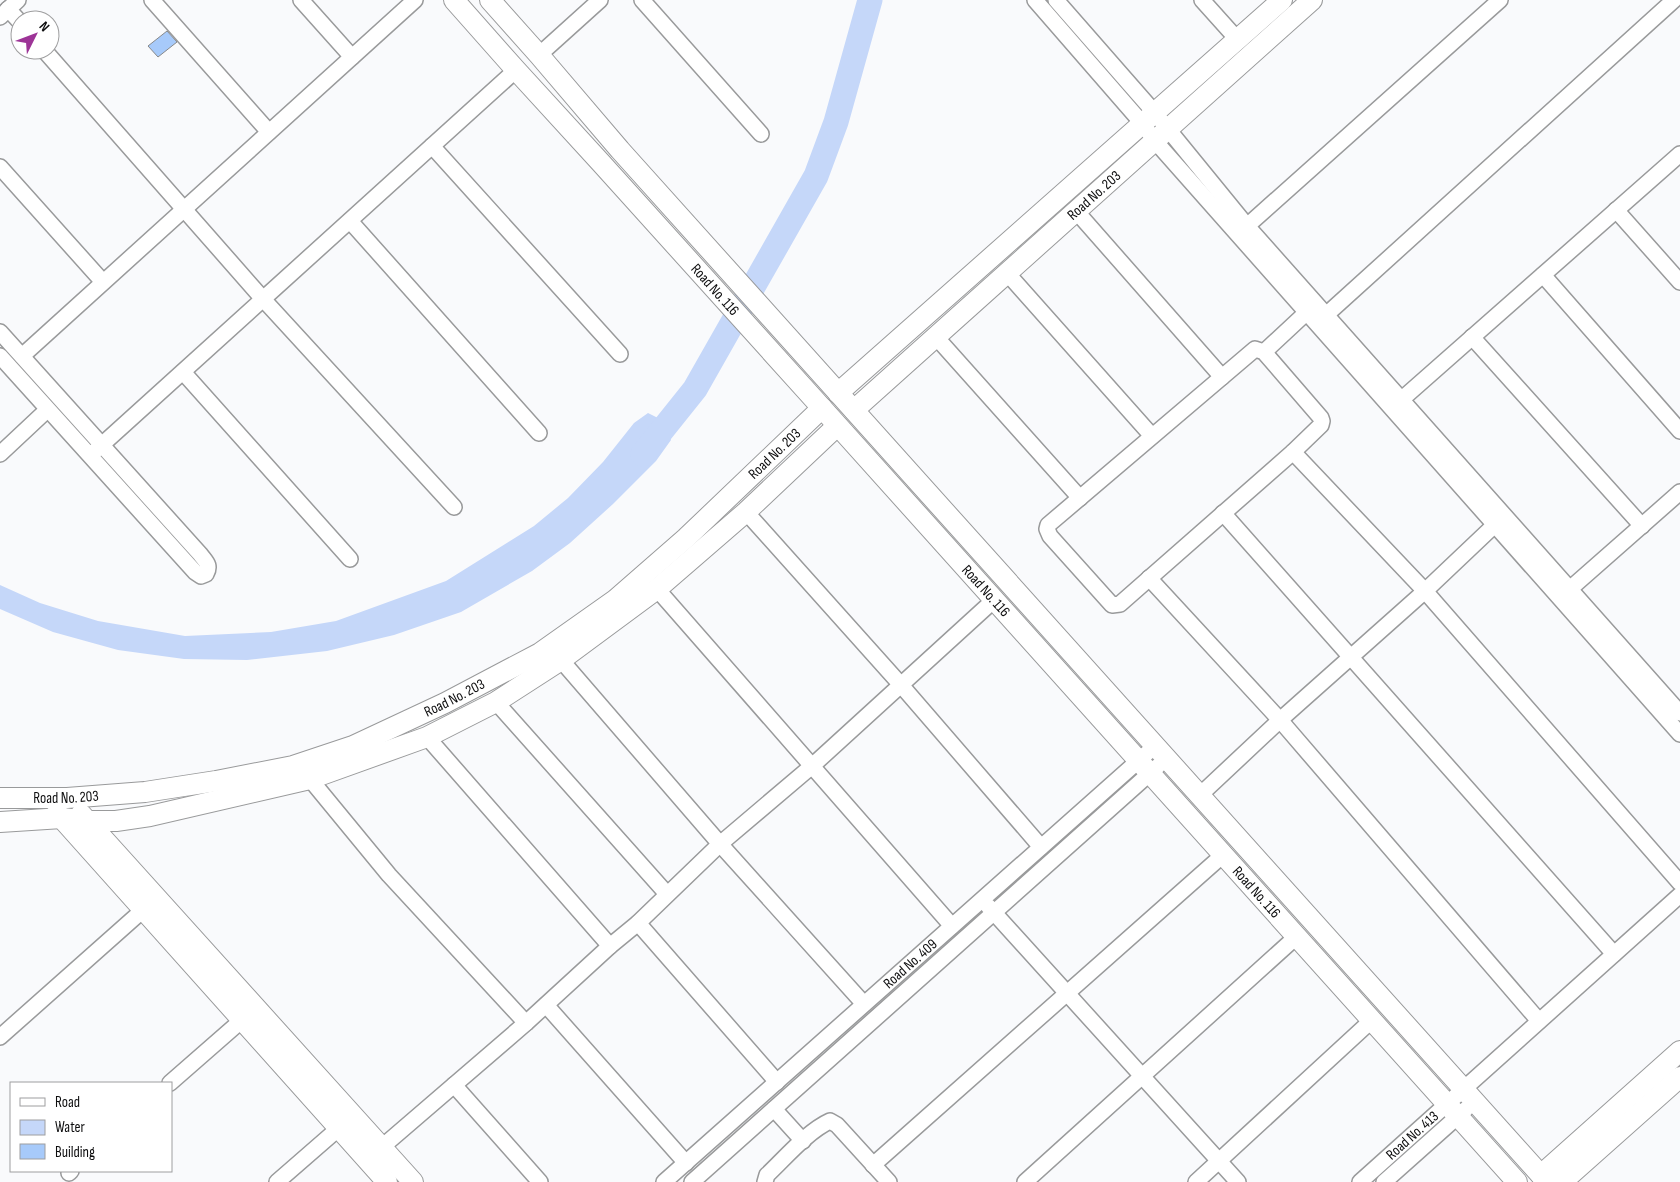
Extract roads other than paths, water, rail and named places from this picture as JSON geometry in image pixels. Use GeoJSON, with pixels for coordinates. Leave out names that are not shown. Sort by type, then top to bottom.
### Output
{"type":"FeatureCollection","features":[{"type":"Feature","properties":{"kind":"street"},"geometry":{"type":"LineString","coordinates":[[152,0],[269,132]]}},
{"type":"Feature","properties":{"kind":"street"},"geometry":{"type":"LineString","coordinates":[[301,0],[352,57]]}},
{"type":"Feature","properties":{"kind":"street"},"geometry":{"type":"LineString","coordinates":[[22,356],[415,0]]}},
{"type":"Feature","properties":{"kind":"street","name":"Road No. 116"},"geometry":{"type":"LineString","coordinates":[[454,0],[1517,1182]]}},
{"type":"Feature","properties":{"kind":"street","name":"Road No. 116"},"geometry":{"type":"LineString","coordinates":[[490,0],[620,150],[1544,1178]]}},
{"type":"Feature","properties":{"kind":"street"},"geometry":{"type":"LineString","coordinates":[[539,55],[600,0]]}},
{"type":"Feature","properties":{"kind":"street"},"geometry":{"type":"LineString","coordinates":[[642,0],[761,134]]}},
{"type":"Feature","properties":{"kind":"street"},"geometry":{"type":"LineString","coordinates":[[1035,0],[1148,118]]}},
{"type":"Feature","properties":{"kind":"street"},"geometry":{"type":"LineString","coordinates":[[1056,0],[1161,136],[1307,312],[1565,593],[1680,713]]}},
{"type":"Feature","properties":{"kind":"street"},"geometry":{"type":"LineString","coordinates":[[1202,0],[1237,39]]}},
{"type":"Feature","properties":{"kind":"street","name":"Road No. 203"},"geometry":{"type":"LineString","coordinates":[[838,393],[1282,0]]}},
{"type":"Feature","properties":{"kind":"street","name":"Road No. 203"},"geometry":{"type":"LineString","coordinates":[[854,410],[1312,0]]}},
{"type":"Feature","properties":{"kind":"street"},"geometry":{"type":"LineString","coordinates":[[1247,226],[1500,0]]}},
{"type":"Feature","properties":{"kind":"street"},"geometry":{"type":"LineString","coordinates":[[1326,315],[1674,0]]}},
{"type":"Feature","properties":{"kind":"street"},"geometry":{"type":"LineString","coordinates":[[53,60],[263,299],[454,507]]}},
{"type":"Feature","properties":{"kind":"street"},"geometry":{"type":"LineString","coordinates":[[90,456],[516,70]]}},
{"type":"Feature","properties":{"kind":"street"},"geometry":{"type":"LineString","coordinates":[[1161,136],[1247,226],[1326,315],[1401,400],[1500,520]]}},
{"type":"Feature","properties":{"kind":"street"},"geometry":{"type":"LineString","coordinates":[[432,146],[620,354]]}},
{"type":"Feature","properties":{"kind":"street"},"geometry":{"type":"LineString","coordinates":[[1401,400],[1680,154]]}},
{"type":"Feature","properties":{"kind":"street"},"geometry":{"type":"LineString","coordinates":[[0,167],[103,282]]}},
{"type":"Feature","properties":{"kind":"street"},"geometry":{"type":"LineString","coordinates":[[1616,210],[1680,282]]}},
{"type":"Feature","properties":{"kind":"street"},"geometry":{"type":"LineString","coordinates":[[1076,211],[1222,377]]}},
{"type":"Feature","properties":{"kind":"street"},"geometry":{"type":"LineString","coordinates":[[350,221],[539,433]]}},
{"type":"Feature","properties":{"kind":"street"},"geometry":{"type":"LineString","coordinates":[[1006,273],[1152,436]]}},
{"type":"Feature","properties":{"kind":"street"},"geometry":{"type":"LineString","coordinates":[[1543,275],[1680,431]]}},
{"type":"Feature","properties":{"kind":"street"},"geometry":{"type":"LineString","coordinates":[[1264,352],[1307,312]]}},
{"type":"Feature","properties":{"kind":"street"},"geometry":{"type":"LineString","coordinates":[[0,332],[209,564],[206,574],[201,576],[195,572],[0,356]]}},
{"type":"Feature","properties":{"kind":"street"},"geometry":{"type":"LineString","coordinates":[[936,337],[1080,498]]}},
{"type":"Feature","properties":{"kind":"street"},"geometry":{"type":"LineString","coordinates":[[1472,337],[1642,526]]}},
{"type":"Feature","properties":{"kind":"street"},"geometry":{"type":"LineString","coordinates":[[1255,349],[1264,352],[1321,418],[1321,425],[1293,452],[1120,604],[1112,605],[1050,536],[1046,529],[1048,525],[1255,349]]}},
{"type":"Feature","properties":{"kind":"street"},"geometry":{"type":"LineString","coordinates":[[183,372],[350,559]]}},
{"type":"Feature","properties":{"kind":"street","name":"Road No. 203"},"geometry":{"type":"LineString","coordinates":[[0,798],[44,799],[145,792],[293,766],[352,746],[445,703],[540,653],[615,600],[686,538],[822,408]]}},
{"type":"Feature","properties":{"kind":"street"},"geometry":{"type":"LineString","coordinates":[[0,454],[47,410]]}},
{"type":"Feature","properties":{"kind":"street","name":"Road No. 203"},"geometry":{"type":"LineString","coordinates":[[0,822],[62,818],[87,821],[116,821],[136,818],[310,779],[427,737],[496,702],[561,660],[657,589],[746,512],[837,426]]}},
{"type":"Feature","properties":{"kind":"street"},"geometry":{"type":"LineString","coordinates":[[1293,452],[1425,592],[1680,883]]}},
{"type":"Feature","properties":{"kind":"street"},"geometry":{"type":"LineString","coordinates":[[1565,593],[1680,492]]}},
{"type":"Feature","properties":{"kind":"street"},"geometry":{"type":"LineString","coordinates":[[746,512],[901,685],[1041,847]]}},
{"type":"Feature","properties":{"kind":"street"},"geometry":{"type":"LineString","coordinates":[[1223,514],[1614,954]]}},
{"type":"Feature","properties":{"kind":"street"},"geometry":{"type":"LineString","coordinates":[[1199,796],[1280,720],[1425,592],[1500,520]]}},
{"type":"Feature","properties":{"kind":"street"},"geometry":{"type":"LineString","coordinates":[[1149,578],[1280,720],[1540,1022]]}},
{"type":"Feature","properties":{"kind":"street"},"geometry":{"type":"LineString","coordinates":[[657,589],[952,926]]}},
{"type":"Feature","properties":{"kind":"street"},"geometry":{"type":"LineString","coordinates":[[1565,593],[1680,734]]}},
{"type":"Feature","properties":{"kind":"street"},"geometry":{"type":"LineString","coordinates":[[382,1147],[526,1023],[638,923],[720,844],[812,766],[994,600]]}},
{"type":"Feature","properties":{"kind":"street"},"geometry":{"type":"LineString","coordinates":[[561,660],[720,844],[864,1004]]}},
{"type":"Feature","properties":{"kind":"street"},"geometry":{"type":"LineString","coordinates":[[496,702],[668,894]]}},
{"type":"Feature","properties":{"kind":"street"},"geometry":{"type":"LineString","coordinates":[[427,737],[610,946]]}},
{"type":"Feature","properties":{"kind":"street","name":"Road No. 409"},"geometry":{"type":"LineString","coordinates":[[692,1182],[994,912],[1161,752]]}},
{"type":"Feature","properties":{"kind":"street","name":"Road No. 409"},"geometry":{"type":"LineString","coordinates":[[664,1182],[1041,847],[1144,767]]}},
{"type":"Feature","properties":{"kind":"street"},"geometry":{"type":"LineString","coordinates":[[310,779],[389,875],[526,1023]]}},
{"type":"Feature","properties":{"kind":"street"},"geometry":{"type":"LineString","coordinates":[[67,798],[413,1182]]}},
{"type":"Feature","properties":{"kind":"street"},"geometry":{"type":"LineString","coordinates":[[44,799],[387,1182]]}},
{"type":"Feature","properties":{"kind":"street"},"geometry":{"type":"LineString","coordinates":[[122,860],[121,836],[125,826],[136,818]]}},
{"type":"Feature","properties":{"kind":"street"},"geometry":{"type":"LineString","coordinates":[[874,1166],[1223,855]]}},
{"type":"Feature","properties":{"kind":"street","name":"Road No. 413"},"geometry":{"type":"LineString","coordinates":[[1384,1182],[1540,1022],[1680,896]]}},
{"type":"Feature","properties":{"kind":"street"},"geometry":{"type":"LineString","coordinates":[[982,899],[1238,1182]]}},
{"type":"Feature","properties":{"kind":"street"},"geometry":{"type":"LineString","coordinates":[[0,1037],[143,910]]}},
{"type":"Feature","properties":{"kind":"street"},"geometry":{"type":"LineString","coordinates":[[638,923],[777,1082]]}},
{"type":"Feature","properties":{"kind":"street"},"geometry":{"type":"LineString","coordinates":[[1025,1182],[1296,937]]}},
{"type":"Feature","properties":{"kind":"street"},"geometry":{"type":"LineString","coordinates":[[546,1005],[686,1163]]}},
{"type":"Feature","properties":{"kind":"street"},"geometry":{"type":"LineString","coordinates":[[171,1082],[242,1020]]}},
{"type":"Feature","properties":{"kind":"street"},"geometry":{"type":"LineString","coordinates":[[1196,1182],[1372,1021]]}},
{"type":"Feature","properties":{"kind":"street"},"geometry":{"type":"LineString","coordinates":[[1544,1178],[1680,1051]]}},
{"type":"Feature","properties":{"kind":"street"},"geometry":{"type":"LineString","coordinates":[[1562,1182],[1679,1079]]}},
{"type":"Feature","properties":{"kind":"street"},"geometry":{"type":"LineString","coordinates":[[454,1085],[540,1182]]}},
{"type":"Feature","properties":{"kind":"street"},"geometry":{"type":"LineString","coordinates":[[774,1109],[803,1141]]}},
{"type":"Feature","properties":{"kind":"street","name":"Road No. 413"},"geometry":{"type":"LineString","coordinates":[[1360,1182],[1452,1111]]}},
{"type":"Feature","properties":{"kind":"street"},"geometry":{"type":"LineString","coordinates":[[765,1182],[767,1175],[803,1141],[830,1121],[837,1125],[889,1182]]}},
{"type":"Feature","properties":{"kind":"street"},"geometry":{"type":"LineString","coordinates":[[277,1182],[338,1128]]}},
{"type":"Feature","properties":{"kind":"water"},"geometry":{"type":"Polygon","coordinates":[[[648,413],[660,419],[671,440],[656,461],[570,543],[532,571],[461,612],[394,635],[327,651],[247,660],[184,659],[118,650],[53,632],[0,609],[0,585],[40,603],[98,621],[185,636],[271,632],[336,621],[446,581],[534,526],[568,498],[603,462],[634,423],[648,413]]]}},
{"type":"Feature","properties":{"kind":"waterway"},"geometry":{"type":"LineString","coordinates":[[643,454],[695,389],[816,176],[836,122],[870,0]]}}]}
